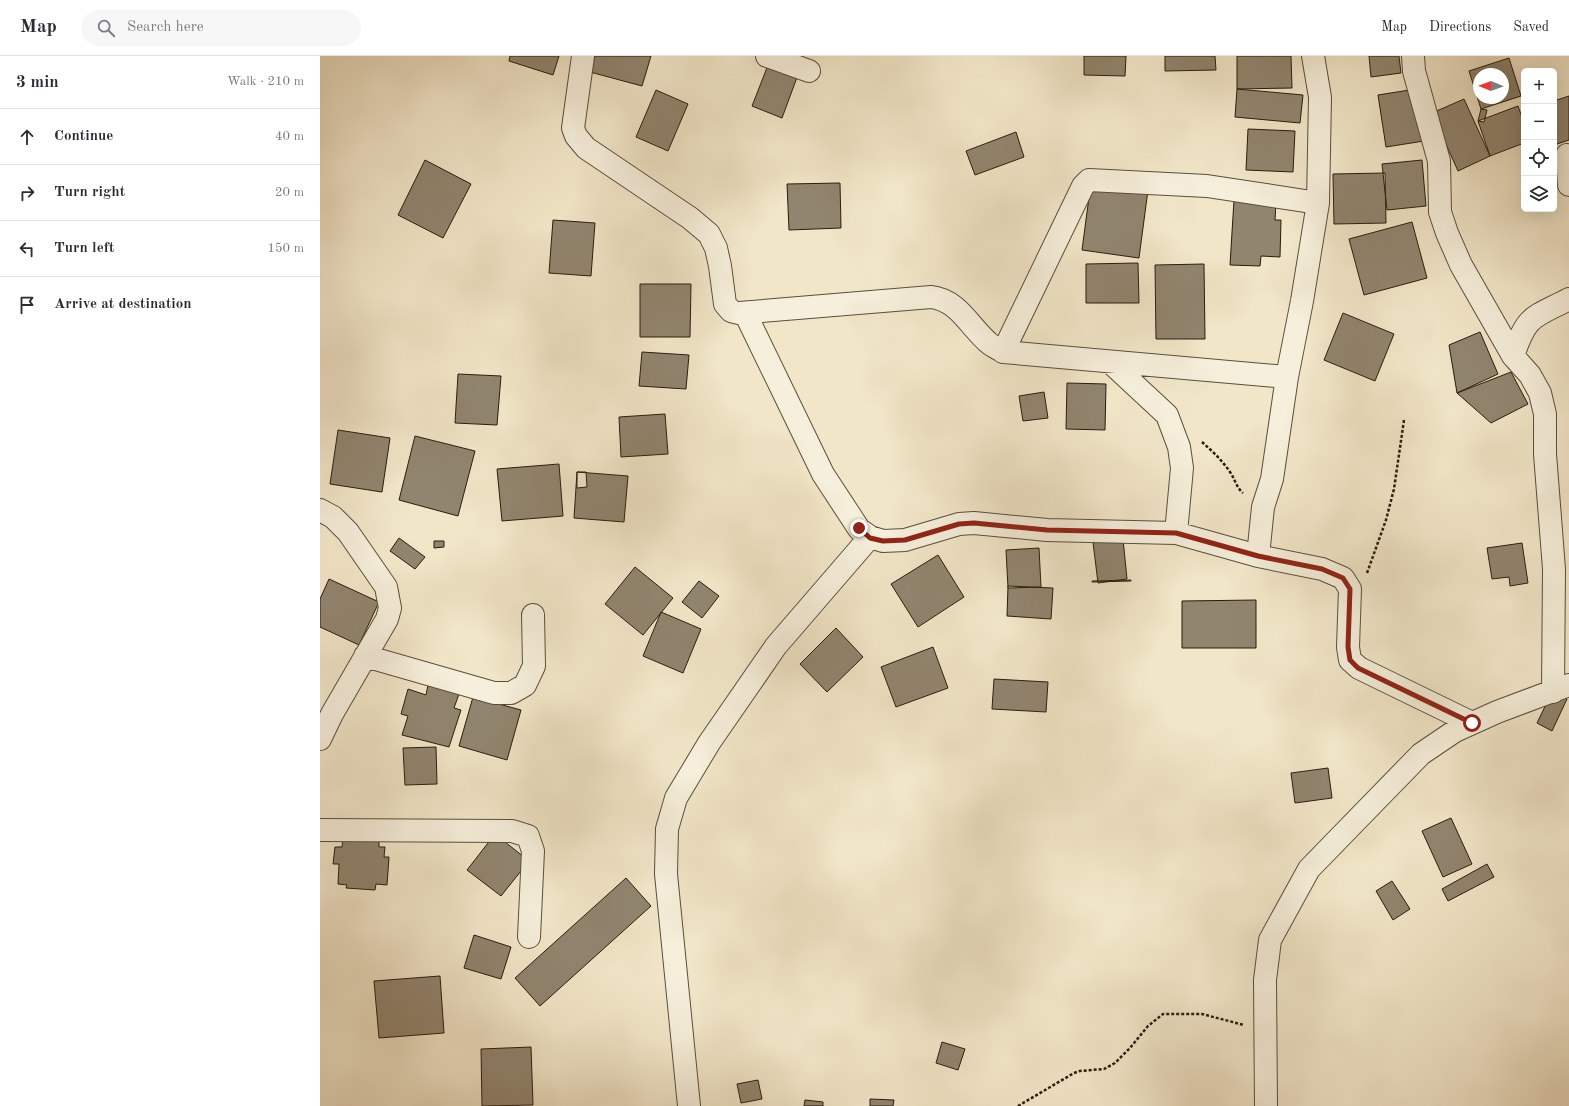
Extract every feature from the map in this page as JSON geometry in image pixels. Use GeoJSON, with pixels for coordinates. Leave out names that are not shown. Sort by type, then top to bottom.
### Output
{"type":"FeatureCollection","features":[{"type":"Feature","properties":{"kind":"street"},"geometry":{"type":"LineString","coordinates":[[583,56],[574,128],[576,136],[586,148],[690,218],[709,234],[716,248],[725,304],[731,311],[746,313],[931,297],[939,298],[958,310],[990,344],[1003,352],[1287,377]]}},
{"type":"Feature","properties":{"kind":"street"},"geometry":{"type":"LineString","coordinates":[[767,56],[809,71]]}},
{"type":"Feature","properties":{"kind":"street"},"geometry":{"type":"LineString","coordinates":[[1258,556],[1263,507],[1272,478],[1287,377],[1302,301],[1318,203],[1320,97],[1313,56]]}},
{"type":"Feature","properties":{"kind":"street"},"geometry":{"type":"LineString","coordinates":[[1266,1106],[1266,980],[1270,940],[1309,869],[1421,754],[1454,731],[1561,688],[1545,454],[1545,414],[1540,393],[1530,375],[1513,356],[1462,265],[1447,233],[1440,212],[1439,162],[1414,71],[1413,56]]}},
{"type":"Feature","properties":{"kind":"street"},"geometry":{"type":"LineString","coordinates":[[1567,155],[1569,185]]}},
{"type":"Feature","properties":{"kind":"street"},"geometry":{"type":"LineString","coordinates":[[1003,352],[1083,186],[1090,180],[1207,186],[1318,203]]}},
{"type":"Feature","properties":{"kind":"street"},"geometry":{"type":"LineString","coordinates":[[1513,356],[1521,334],[1528,323],[1537,315],[1569,298]]}},
{"type":"Feature","properties":{"kind":"street"},"geometry":{"type":"LineString","coordinates":[[746,313],[823,474],[859,528],[870,538],[883,541],[905,540],[959,524],[974,523],[1047,530],[1176,533],[1258,556],[1322,569],[1343,578],[1350,589],[1348,647],[1350,660],[1358,668],[1472,723]]}},
{"type":"Feature","properties":{"kind":"street"},"geometry":{"type":"LineString","coordinates":[[1110,362],[1167,415],[1179,447],[1182,468],[1176,533]]}},
{"type":"Feature","properties":{"kind":"street"},"geometry":{"type":"LineString","coordinates":[[320,510],[333,517],[348,532],[386,587],[390,608],[387,619],[332,714],[320,739]]}},
{"type":"Feature","properties":{"kind":"street"},"geometry":{"type":"LineString","coordinates":[[689,1106],[666,874],[667,829],[676,798],[709,743],[776,646],[870,538]]}},
{"type":"Feature","properties":{"kind":"street"},"geometry":{"type":"LineString","coordinates":[[365,656],[494,693],[511,693],[526,685],[534,666],[533,615]]}},
{"type":"Feature","properties":{"kind":"street"},"geometry":{"type":"LineString","coordinates":[[320,830],[512,831],[528,836],[533,851],[529,937]]}},
{"type":"Feature","properties":{"kind":"path"},"geometry":{"type":"LineString","coordinates":[[1350,589],[1366,576],[1386,520],[1394,489],[1404,420]]}},
{"type":"Feature","properties":{"kind":"path"},"geometry":{"type":"LineString","coordinates":[[1200,440],[1218,456],[1230,472],[1238,489],[1263,507]]}},
{"type":"Feature","properties":{"kind":"path"},"geometry":{"type":"LineString","coordinates":[[1018,1106],[1074,1073],[1104,1069],[1115,1063],[1130,1048],[1148,1026],[1163,1014],[1202,1014],[1265,1030]]}},
{"type":"Feature","properties":{"kind":"building"},"geometry":{"type":"Polygon","coordinates":[[[510,56],[559,56],[553,75],[509,61],[510,56]]]}},
{"type":"Feature","properties":{"kind":"building"},"geometry":{"type":"Polygon","coordinates":[[[595,56],[651,56],[642,86],[590,72],[595,56]]]}},
{"type":"Feature","properties":{"kind":"building"},"geometry":{"type":"Polygon","coordinates":[[[1084,56],[1126,56],[1125,76],[1084,75],[1084,56]]]}},
{"type":"Feature","properties":{"kind":"building"},"geometry":{"type":"Polygon","coordinates":[[[1165,56],[1215,56],[1216,70],[1165,71],[1165,56]]]}},
{"type":"Feature","properties":{"kind":"building"},"geometry":{"type":"Polygon","coordinates":[[[1237,56],[1291,56],[1292,88],[1237,89],[1237,56]]]}},
{"type":"Feature","properties":{"kind":"building"},"geometry":{"type":"Polygon","coordinates":[[[1369,56],[1399,56],[1401,73],[1371,77],[1369,56]]]}},
{"type":"Feature","properties":{"kind":"building"},"geometry":{"type":"Polygon","coordinates":[[[1509,58],[1521,96],[1509,100],[1509,68],[1478,68],[1509,58]]]}},
{"type":"Feature","properties":{"kind":"building"},"geometry":{"type":"Polygon","coordinates":[[[770,60],[799,72],[782,118],[752,106],[770,60]]]}},
{"type":"Feature","properties":{"kind":"building"},"geometry":{"type":"Polygon","coordinates":[[[1473,70],[1473,84],[1469,71],[1473,70]]]}},
{"type":"Feature","properties":{"kind":"building"},"geometry":{"type":"Polygon","coordinates":[[[1237,89],[1303,95],[1300,123],[1235,117],[1237,89]]]}},
{"type":"Feature","properties":{"kind":"building"},"geometry":{"type":"Polygon","coordinates":[[[1416,89],[1424,141],[1386,147],[1378,95],[1416,89]]]}},
{"type":"Feature","properties":{"kind":"building"},"geometry":{"type":"Polygon","coordinates":[[[656,90],[688,104],[668,151],[636,137],[656,90]]]}},
{"type":"Feature","properties":{"kind":"building"},"geometry":{"type":"Polygon","coordinates":[[[1569,96],[1569,140],[1557,144],[1557,104],[1557,100],[1569,96]]]}},
{"type":"Feature","properties":{"kind":"building"},"geometry":{"type":"Polygon","coordinates":[[[1464,99],[1490,156],[1458,171],[1432,113],[1464,99]]]}},
{"type":"Feature","properties":{"kind":"building"},"geometry":{"type":"Polygon","coordinates":[[[1479,104],[1496,104],[1481,109],[1479,104]]]}},
{"type":"Feature","properties":{"kind":"building"},"geometry":{"type":"Polygon","coordinates":[[[1518,106],[1521,114],[1521,144],[1490,156],[1478,121],[1518,106]]]}},
{"type":"Feature","properties":{"kind":"building"},"geometry":{"type":"Polygon","coordinates":[[[1481,109],[1487,110],[1484,122],[1478,121],[1481,109]]]}},
{"type":"Feature","properties":{"kind":"building"},"geometry":{"type":"Polygon","coordinates":[[[1248,129],[1295,131],[1293,172],[1246,170],[1248,129]]]}},
{"type":"Feature","properties":{"kind":"building"},"geometry":{"type":"Polygon","coordinates":[[[1016,132],[1024,157],[975,175],[966,151],[1016,132]]]}},
{"type":"Feature","properties":{"kind":"building"},"geometry":{"type":"Polygon","coordinates":[[[425,160],[471,184],[443,238],[398,215],[425,160]]]}},
{"type":"Feature","properties":{"kind":"building"},"geometry":{"type":"Polygon","coordinates":[[[1422,160],[1426,206],[1387,210],[1382,164],[1422,160]]]}},
{"type":"Feature","properties":{"kind":"building"},"geometry":{"type":"Polygon","coordinates":[[[1385,173],[1386,223],[1334,224],[1333,174],[1385,173]]]}},
{"type":"Feature","properties":{"kind":"building"},"geometry":{"type":"Polygon","coordinates":[[[1091,182],[1148,190],[1139,258],[1082,250],[1091,182]]]}},
{"type":"Feature","properties":{"kind":"building"},"geometry":{"type":"Polygon","coordinates":[[[840,183],[841,228],[789,230],[787,184],[840,183]]]}},
{"type":"Feature","properties":{"kind":"building"},"geometry":{"type":"Polygon","coordinates":[[[1234,200],[1276,202],[1275,220],[1281,220],[1280,257],[1261,256],[1260,266],[1230,265],[1234,200]]]}},
{"type":"Feature","properties":{"kind":"building"},"geometry":{"type":"Polygon","coordinates":[[[553,220],[595,223],[591,276],[549,273],[553,220]]]}},
{"type":"Feature","properties":{"kind":"building"},"geometry":{"type":"Polygon","coordinates":[[[1412,222],[1427,278],[1364,295],[1349,239],[1412,222]]]}},
{"type":"Feature","properties":{"kind":"building"},"geometry":{"type":"Polygon","coordinates":[[[1138,263],[1139,303],[1086,303],[1086,264],[1138,263]]]}},
{"type":"Feature","properties":{"kind":"building"},"geometry":{"type":"Polygon","coordinates":[[[1204,264],[1205,339],[1156,339],[1155,265],[1204,264]]]}},
{"type":"Feature","properties":{"kind":"building"},"geometry":{"type":"Polygon","coordinates":[[[640,284],[691,284],[690,337],[640,337],[640,284]]]}},
{"type":"Feature","properties":{"kind":"building"},"geometry":{"type":"Polygon","coordinates":[[[1343,313],[1394,334],[1375,381],[1324,360],[1343,313]]]}},
{"type":"Feature","properties":{"kind":"building"},"geometry":{"type":"Polygon","coordinates":[[[1480,332],[1498,374],[1457,393],[1449,345],[1480,332]]]}},
{"type":"Feature","properties":{"kind":"building"},"geometry":{"type":"Polygon","coordinates":[[[642,352],[689,355],[686,389],[639,386],[642,352]]]}},
{"type":"Feature","properties":{"kind":"building"},"geometry":{"type":"Polygon","coordinates":[[[1511,372],[1528,404],[1491,423],[1457,393],[1511,372]]]}},
{"type":"Feature","properties":{"kind":"building"},"geometry":{"type":"Polygon","coordinates":[[[458,374],[501,376],[497,425],[455,423],[458,374]]]}},
{"type":"Feature","properties":{"kind":"building"},"geometry":{"type":"Polygon","coordinates":[[[1067,383],[1106,384],[1105,430],[1066,429],[1067,383]]]}},
{"type":"Feature","properties":{"kind":"building"},"geometry":{"type":"Polygon","coordinates":[[[1044,392],[1048,418],[1023,421],[1019,396],[1044,392]]]}},
{"type":"Feature","properties":{"kind":"building"},"geometry":{"type":"Polygon","coordinates":[[[665,414],[668,454],[621,457],[619,417],[665,414]]]}},
{"type":"Feature","properties":{"kind":"building"},"geometry":{"type":"Polygon","coordinates":[[[338,430],[390,438],[382,492],[330,484],[338,430]]]}},
{"type":"Feature","properties":{"kind":"building"},"geometry":{"type":"Polygon","coordinates":[[[415,436],[475,451],[458,516],[399,500],[415,436]]]}},
{"type":"Feature","properties":{"kind":"building"},"geometry":{"type":"Polygon","coordinates":[[[559,464],[563,516],[502,521],[497,469],[559,464]]]}},
{"type":"Feature","properties":{"kind":"building"},"geometry":{"type":"Polygon","coordinates":[[[577,472],[586,472],[587,487],[577,488],[577,472]]]}},
{"type":"Feature","properties":{"kind":"building"},"geometry":{"type":"Polygon","coordinates":[[[577,472],[628,476],[624,522],[574,518],[577,472]]]}},
{"type":"Feature","properties":{"kind":"building"},"geometry":{"type":"Polygon","coordinates":[[[399,538],[425,557],[415,569],[390,551],[399,538]]]}},
{"type":"Feature","properties":{"kind":"building"},"geometry":{"type":"Polygon","coordinates":[[[1123,539],[1127,579],[1098,583],[1093,542],[1123,539]]]}},
{"type":"Feature","properties":{"kind":"building"},"geometry":{"type":"Polygon","coordinates":[[[434,541],[444,541],[444,547],[434,548],[434,541]]]}},
{"type":"Feature","properties":{"kind":"building"},"geometry":{"type":"Polygon","coordinates":[[[1522,543],[1528,583],[1510,586],[1509,577],[1492,579],[1487,548],[1522,543]]]}},
{"type":"Feature","properties":{"kind":"building"},"geometry":{"type":"Polygon","coordinates":[[[1039,548],[1041,587],[1008,588],[1006,550],[1039,548]]]}},
{"type":"Feature","properties":{"kind":"building"},"geometry":{"type":"Polygon","coordinates":[[[938,555],[964,597],[918,627],[891,584],[938,555]]]}},
{"type":"Feature","properties":{"kind":"building"},"geometry":{"type":"Polygon","coordinates":[[[635,567],[673,598],[643,635],[605,604],[635,567]]]}},
{"type":"Feature","properties":{"kind":"building"},"geometry":{"type":"Polygon","coordinates":[[[329,579],[379,602],[359,645],[320,627],[320,599],[329,579]]]}},
{"type":"Feature","properties":{"kind":"building"},"geometry":{"type":"Polygon","coordinates":[[[699,581],[719,596],[702,618],[682,602],[699,581]]]}},
{"type":"Feature","properties":{"kind":"building"},"geometry":{"type":"Polygon","coordinates":[[[1092,581],[1131,581],[1092,582],[1092,581]]]}},
{"type":"Feature","properties":{"kind":"building"},"geometry":{"type":"Polygon","coordinates":[[[1008,586],[1053,588],[1051,619],[1007,616],[1008,586]]]}},
{"type":"Feature","properties":{"kind":"building"},"geometry":{"type":"Polygon","coordinates":[[[1256,600],[1256,648],[1182,648],[1182,601],[1256,600]]]}},
{"type":"Feature","properties":{"kind":"building"},"geometry":{"type":"Polygon","coordinates":[[[661,612],[701,629],[683,673],[643,656],[661,612]]]}},
{"type":"Feature","properties":{"kind":"building"},"geometry":{"type":"Polygon","coordinates":[[[836,628],[863,657],[827,692],[800,664],[836,628]]]}},
{"type":"Feature","properties":{"kind":"building"},"geometry":{"type":"Polygon","coordinates":[[[933,647],[948,688],[896,707],[881,667],[933,647]]]}},
{"type":"Feature","properties":{"kind":"building"},"geometry":{"type":"Polygon","coordinates":[[[994,679],[1048,682],[1046,712],[992,709],[994,679]]]}},
{"type":"Feature","properties":{"kind":"building"},"geometry":{"type":"Polygon","coordinates":[[[428,685],[459,694],[454,708],[461,710],[449,747],[402,735],[408,716],[401,714],[408,689],[426,695],[428,685]]]}},
{"type":"Feature","properties":{"kind":"building"},"geometry":{"type":"Polygon","coordinates":[[[1552,692],[1567,699],[1552,731],[1537,723],[1552,692]]]}},
{"type":"Feature","properties":{"kind":"building"},"geometry":{"type":"Polygon","coordinates":[[[473,697],[521,710],[507,760],[459,746],[473,697]]]}},
{"type":"Feature","properties":{"kind":"building"},"geometry":{"type":"Polygon","coordinates":[[[436,747],[437,784],[405,785],[403,748],[436,747]]]}},
{"type":"Feature","properties":{"kind":"building"},"geometry":{"type":"Polygon","coordinates":[[[1328,768],[1332,798],[1295,803],[1291,773],[1328,768]]]}},
{"type":"Feature","properties":{"kind":"building"},"geometry":{"type":"Polygon","coordinates":[[[1451,818],[1472,864],[1443,877],[1422,831],[1451,818]]]}},
{"type":"Feature","properties":{"kind":"building"},"geometry":{"type":"Polygon","coordinates":[[[495,834],[529,861],[501,896],[467,870],[495,834]]]}},
{"type":"Feature","properties":{"kind":"building"},"geometry":{"type":"Polygon","coordinates":[[[343,835],[379,838],[379,847],[385,847],[384,857],[389,857],[387,885],[376,884],[375,890],[346,888],[347,885],[338,884],[339,864],[333,864],[335,847],[342,847],[343,835]]]}},
{"type":"Feature","properties":{"kind":"building"},"geometry":{"type":"Polygon","coordinates":[[[1487,864],[1494,877],[1448,901],[1442,889],[1487,864]]]}},
{"type":"Feature","properties":{"kind":"building"},"geometry":{"type":"Polygon","coordinates":[[[626,878],[651,906],[540,1006],[515,978],[626,878]]]}},
{"type":"Feature","properties":{"kind":"building"},"geometry":{"type":"Polygon","coordinates":[[[1392,881],[1410,909],[1393,920],[1376,891],[1392,881]]]}},
{"type":"Feature","properties":{"kind":"building"},"geometry":{"type":"Polygon","coordinates":[[[474,935],[511,947],[501,979],[464,968],[474,935]]]}},
{"type":"Feature","properties":{"kind":"building"},"geometry":{"type":"Polygon","coordinates":[[[440,976],[444,1033],[379,1038],[374,981],[440,976]]]}},
{"type":"Feature","properties":{"kind":"building"},"geometry":{"type":"Polygon","coordinates":[[[942,1042],[965,1049],[958,1070],[936,1063],[942,1042]]]}},
{"type":"Feature","properties":{"kind":"building"},"geometry":{"type":"Polygon","coordinates":[[[531,1047],[533,1105],[482,1106],[481,1049],[531,1047]]]}},
{"type":"Feature","properties":{"kind":"building"},"geometry":{"type":"Polygon","coordinates":[[[758,1080],[762,1099],[741,1103],[737,1084],[758,1080]]]}},
{"type":"Feature","properties":{"kind":"building"},"geometry":{"type":"Polygon","coordinates":[[[870,1099],[894,1100],[893,1106],[870,1106],[870,1099]]]}},
{"type":"Feature","properties":{"kind":"building"},"geometry":{"type":"Polygon","coordinates":[[[805,1100],[823,1102],[823,1106],[804,1106],[805,1100]]]}},
{"type":"Feature","properties":{"kind":"route"},"geometry":{"type":"LineString","coordinates":[[859,528],[870,538],[883,541],[905,540],[959,524],[974,523],[1047,530],[1176,533],[1258,556],[1322,569],[1343,578],[1350,589],[1348,647],[1350,660],[1358,668],[1472,723]]}}]}
